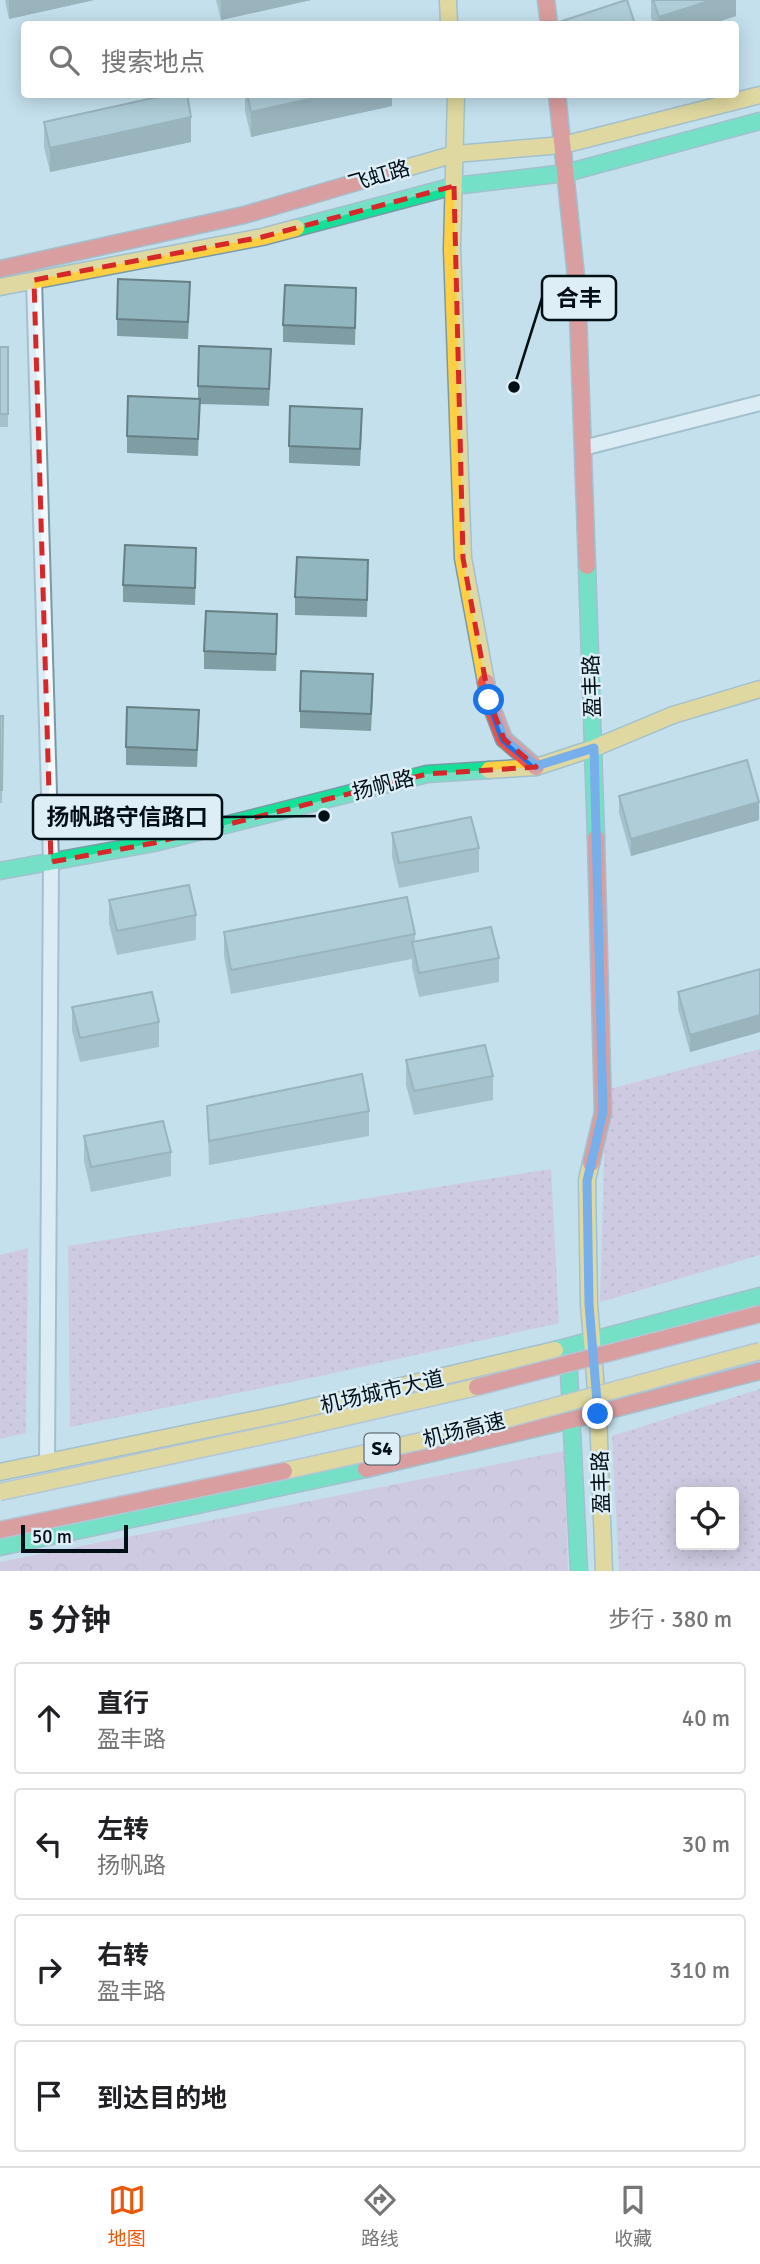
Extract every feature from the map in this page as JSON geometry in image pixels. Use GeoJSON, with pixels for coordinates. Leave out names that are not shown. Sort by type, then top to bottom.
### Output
{"type":"FeatureCollection","features":[{"type":"Feature","properties":{"kind":"main road"},"geometry":{"type":"LineString","coordinates":[[448,0],[449,21]]}},
{"type":"Feature","properties":{"kind":"main road"},"geometry":{"type":"LineString","coordinates":[[547,0],[549,21]]}},
{"type":"Feature","properties":{"kind":"main road","name":"飞虹路"},"geometry":{"type":"LineString","coordinates":[[0,269],[244,215],[454,154],[563,145],[760,95]]}},
{"type":"Feature","properties":{"kind":"main road"},"geometry":{"type":"LineString","coordinates":[[456,98],[452,249],[463,558],[489,700],[504,739],[536,766]]}},
{"type":"Feature","properties":{"kind":"main road","name":"盈丰路"},"geometry":{"type":"LineString","coordinates":[[557,98],[577,286],[594,748],[603,1112],[587,1181],[604,1571]]}},
{"type":"Feature","properties":{"kind":"main road","name":"飞虹路"},"geometry":{"type":"LineString","coordinates":[[0,287],[262,237],[454,186],[566,173],[760,121]]}},
{"type":"Feature","properties":{"kind":"main road","name":"扬帆路"},"geometry":{"type":"LineString","coordinates":[[0,871],[154,843],[427,774],[536,766],[594,748],[673,715],[760,689]]}},
{"type":"Feature","properties":{"kind":"main road","name":"机场城市大道"},"geometry":{"type":"LineString","coordinates":[[0,1472],[425,1383],[592,1342],[760,1296]]}},
{"type":"Feature","properties":{"kind":"main road","name":"机场高速"},"geometry":{"type":"LineString","coordinates":[[0,1492],[432,1399],[760,1314]]}},
{"type":"Feature","properties":{"kind":"main road","name":"盈丰路"},"geometry":{"type":"LineString","coordinates":[[568,1348],[579,1571]]}},
{"type":"Feature","properties":{"kind":"main road","name":"机场高速"},"geometry":{"type":"LineString","coordinates":[[0,1530],[444,1436],[760,1351]]}},
{"type":"Feature","properties":{"kind":"main road"},"geometry":{"type":"LineString","coordinates":[[0,1547],[226,1502],[447,1452],[760,1371]]}},
{"type":"Feature","properties":{"kind":"street"},"geometry":{"type":"LineString","coordinates":[[34,280],[51,862],[47,1463]]}},
{"type":"Feature","properties":{"kind":"street"},"geometry":{"type":"LineString","coordinates":[[583,448],[760,403]]}},
{"type":"Feature","properties":{"kind":"highlighted area"},"geometry":{"type":"Polygon","coordinates":[[[454,186],[463,558],[489,700],[504,739],[536,767],[427,774],[154,843],[51,862],[34,280],[262,237],[454,186]]]}},
{"type":"Feature","properties":{"kind":"green space"},"geometry":{"type":"Polygon","coordinates":[[[760,1049],[760,1255],[600,1302],[606,1090],[760,1049]]]}},
{"type":"Feature","properties":{"kind":"green space"},"geometry":{"type":"Polygon","coordinates":[[[551,1169],[559,1323],[316,1377],[70,1427],[68,1246],[551,1169]]]}},
{"type":"Feature","properties":{"kind":"green space"},"geometry":{"type":"Polygon","coordinates":[[[28,1248],[26,1433],[0,1439],[0,1255],[28,1248]]]}},
{"type":"Feature","properties":{"kind":"green space"},"geometry":{"type":"Polygon","coordinates":[[[760,1389],[760,1571],[619,1571],[612,1436],[760,1389]]]}},
{"type":"Feature","properties":{"kind":"green space"},"geometry":{"type":"Polygon","coordinates":[[[564,1451],[568,1571],[0,1571],[0,1562],[564,1451]]]}},
{"type":"Feature","properties":{"kind":"building"},"geometry":{"type":"Polygon","coordinates":[[[626,0],[634,21],[562,21],[626,0]]]}},
{"type":"Feature","properties":{"kind":"building"},"geometry":{"type":"Polygon","coordinates":[[[653,0],[712,0],[659,17],[653,0]]]}},
{"type":"Feature","properties":{"kind":"building"},"geometry":{"type":"Polygon","coordinates":[[[153,98],[188,98],[191,117],[50,148],[44,122],[153,98]]]}},
{"type":"Feature","properties":{"kind":"building"},"geometry":{"type":"Polygon","coordinates":[[[248,98],[313,98],[251,112],[248,98]]]}},
{"type":"Feature","properties":{"kind":"building"},"geometry":{"type":"Polygon","coordinates":[[[118,279],[190,282],[188,322],[117,319],[118,279]]]}},
{"type":"Feature","properties":{"kind":"building"},"geometry":{"type":"Polygon","coordinates":[[[285,285],[356,288],[355,328],[283,325],[285,285]]]}},
{"type":"Feature","properties":{"kind":"building"},"geometry":{"type":"Polygon","coordinates":[[[199,346],[271,349],[269,389],[198,386],[199,346]]]}},
{"type":"Feature","properties":{"kind":"building"},"geometry":{"type":"Polygon","coordinates":[[[0,347],[8,347],[8,414],[0,414],[0,347]]]}},
{"type":"Feature","properties":{"kind":"building"},"geometry":{"type":"Polygon","coordinates":[[[128,396],[200,399],[198,439],[127,436],[128,396]]]}},
{"type":"Feature","properties":{"kind":"building"},"geometry":{"type":"Polygon","coordinates":[[[290,406],[362,409],[360,449],[289,446],[290,406]]]}},
{"type":"Feature","properties":{"kind":"building"},"geometry":{"type":"Polygon","coordinates":[[[125,545],[196,548],[195,588],[123,585],[125,545]]]}},
{"type":"Feature","properties":{"kind":"building"},"geometry":{"type":"Polygon","coordinates":[[[297,557],[368,560],[367,600],[295,597],[297,557]]]}},
{"type":"Feature","properties":{"kind":"building"},"geometry":{"type":"Polygon","coordinates":[[[206,611],[277,614],[276,654],[204,651],[206,611]]]}},
{"type":"Feature","properties":{"kind":"building"},"geometry":{"type":"Polygon","coordinates":[[[301,671],[373,674],[371,714],[300,711],[301,671]]]}},
{"type":"Feature","properties":{"kind":"building"},"geometry":{"type":"Polygon","coordinates":[[[127,707],[199,710],[197,750],[126,747],[127,707]]]}},
{"type":"Feature","properties":{"kind":"building"},"geometry":{"type":"Polygon","coordinates":[[[0,716],[3,716],[2,790],[0,790],[0,716]]]}},
{"type":"Feature","properties":{"kind":"building"},"geometry":{"type":"Polygon","coordinates":[[[747,760],[759,802],[631,839],[619,796],[747,760]]]}},
{"type":"Feature","properties":{"kind":"building"},"geometry":{"type":"Polygon","coordinates":[[[471,817],[479,848],[399,863],[392,833],[471,817]]]}},
{"type":"Feature","properties":{"kind":"building"},"geometry":{"type":"Polygon","coordinates":[[[189,885],[196,915],[117,931],[109,900],[189,885]]]}},
{"type":"Feature","properties":{"kind":"building"},"geometry":{"type":"Polygon","coordinates":[[[407,897],[415,934],[231,970],[224,932],[407,897]]]}},
{"type":"Feature","properties":{"kind":"building"},"geometry":{"type":"Polygon","coordinates":[[[491,927],[499,958],[419,973],[412,942],[491,927]]]}},
{"type":"Feature","properties":{"kind":"building"},"geometry":{"type":"Polygon","coordinates":[[[760,969],[760,1015],[690,1035],[678,992],[760,969]]]}},
{"type":"Feature","properties":{"kind":"building"},"geometry":{"type":"Polygon","coordinates":[[[152,992],[159,1022],[80,1038],[72,1007],[152,992]]]}},
{"type":"Feature","properties":{"kind":"building"},"geometry":{"type":"Polygon","coordinates":[[[485,1045],[493,1076],[414,1091],[406,1060],[485,1045]]]}},
{"type":"Feature","properties":{"kind":"building"},"geometry":{"type":"Polygon","coordinates":[[[362,1074],[369,1111],[209,1141],[207,1106],[362,1074]]]}},
{"type":"Feature","properties":{"kind":"building"},"geometry":{"type":"Polygon","coordinates":[[[163,1121],[171,1152],[91,1167],[84,1136],[163,1121]]]}},
{"type":"Feature","properties":{"kind":"traffic: fast"},"geometry":{"type":"LineString","coordinates":[[296,228],[454,186],[566,173],[760,121]]}},
{"type":"Feature","properties":{"kind":"traffic: fast"},"geometry":{"type":"LineString","coordinates":[[587,566],[596,838]]}},
{"type":"Feature","properties":{"kind":"traffic: fast"},"geometry":{"type":"LineString","coordinates":[[0,871],[154,843],[427,774],[489,770]]}},
{"type":"Feature","properties":{"kind":"traffic: fast"},"geometry":{"type":"LineString","coordinates":[[555,1350],[760,1296]]}},
{"type":"Feature","properties":{"kind":"traffic: fast"},"geometry":{"type":"LineString","coordinates":[[568,1352],[579,1571]]}},
{"type":"Feature","properties":{"kind":"traffic: fast"},"geometry":{"type":"LineString","coordinates":[[0,1547],[366,1469]]}},
{"type":"Feature","properties":{"kind":"traffic: slow"},"geometry":{"type":"LineString","coordinates":[[448,0],[449,21]]}},
{"type":"Feature","properties":{"kind":"traffic: slow"},"geometry":{"type":"LineString","coordinates":[[388,173],[455,154],[563,145],[760,95]]}},
{"type":"Feature","properties":{"kind":"traffic: slow"},"geometry":{"type":"LineString","coordinates":[[456,98],[452,249],[463,558],[486,682]]}},
{"type":"Feature","properties":{"kind":"traffic: slow"},"geometry":{"type":"LineString","coordinates":[[0,287],[262,237],[296,228]]}},
{"type":"Feature","properties":{"kind":"traffic: slow"},"geometry":{"type":"LineString","coordinates":[[489,770],[536,767],[594,748],[673,715],[760,689]]}},
{"type":"Feature","properties":{"kind":"traffic: slow"},"geometry":{"type":"LineString","coordinates":[[591,1163],[587,1180],[589,1304],[598,1414],[604,1571]]}},
{"type":"Feature","properties":{"kind":"traffic: slow"},"geometry":{"type":"LineString","coordinates":[[0,1472],[286,1413],[555,1350]]}},
{"type":"Feature","properties":{"kind":"traffic: slow"},"geometry":{"type":"LineString","coordinates":[[284,1471],[444,1436],[760,1351]]}},
{"type":"Feature","properties":{"kind":"traffic: slow"},"geometry":{"type":"LineString","coordinates":[[0,1492],[477,1387]]}},
{"type":"Feature","properties":{"kind":"traffic: jam"},"geometry":{"type":"LineString","coordinates":[[546,0],[549,21]]}},
{"type":"Feature","properties":{"kind":"traffic: jam"},"geometry":{"type":"LineString","coordinates":[[557,98],[577,286],[587,566]]}},
{"type":"Feature","properties":{"kind":"traffic: jam"},"geometry":{"type":"LineString","coordinates":[[0,269],[244,215],[388,173]]}},
{"type":"Feature","properties":{"kind":"traffic: jam"},"geometry":{"type":"LineString","coordinates":[[486,682],[489,700],[504,739],[536,767]]}},
{"type":"Feature","properties":{"kind":"traffic: jam"},"geometry":{"type":"LineString","coordinates":[[591,1163],[603,1112],[596,838]]}},
{"type":"Feature","properties":{"kind":"traffic: jam"},"geometry":{"type":"LineString","coordinates":[[477,1387],[760,1314]]}},
{"type":"Feature","properties":{"kind":"traffic: jam"},"geometry":{"type":"LineString","coordinates":[[366,1469],[760,1371]]}},
{"type":"Feature","properties":{"kind":"traffic: jam"},"geometry":{"type":"LineString","coordinates":[[0,1530],[284,1471]]}},
{"type":"Feature","properties":{"kind":"place","name":"合丰"},"geometry":{"type":"Point","coordinates":[514,387]}},
{"type":"Feature","properties":{"kind":"place","name":"扬帆路守信路口"},"geometry":{"type":"Point","coordinates":[324,816]}},
{"type":"Feature","properties":{"kind":"route"},"geometry":{"type":"LineString","coordinates":[[489,700],[504,739],[536,766],[594,748],[603,1112],[587,1181],[589,1304],[598,1414]]}}]}
